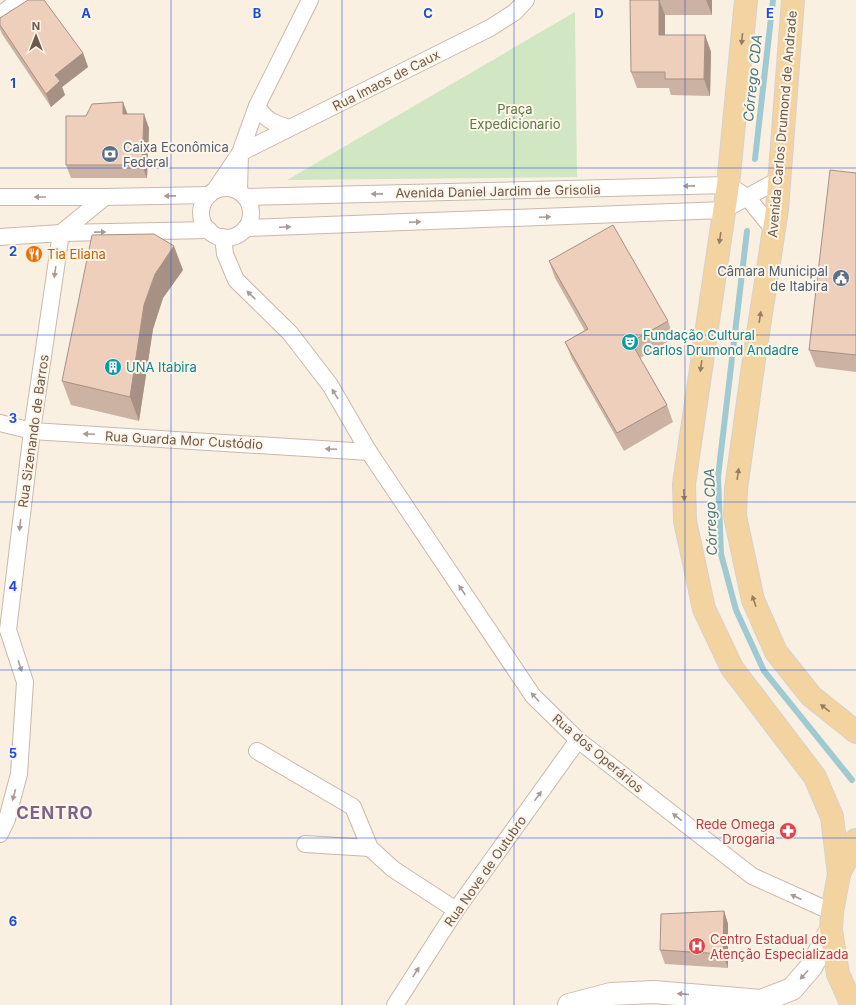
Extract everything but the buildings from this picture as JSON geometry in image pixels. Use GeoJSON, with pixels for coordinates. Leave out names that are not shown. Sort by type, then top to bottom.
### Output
{"type":"FeatureCollection","features":[{"type":"Feature","properties":{"kind":"main road"},"geometry":{"type":"LineString","coordinates":[[569,1005],[611,994],[654,992],[761,1001],[792,989],[811,967],[831,921],[839,874],[832,817],[815,777],[732,668],[704,609],[685,521],[684,484],[728,185],[746,0]]}},
{"type":"Feature","properties":{"kind":"main road","name":"Avenida Carlos Drumond de Andrade"},"geometry":{"type":"LineString","coordinates":[[793,0],[777,210],[738,474],[735,516],[753,600],[776,652],[811,696],[856,732]]}},
{"type":"Feature","properties":{"kind":"main road"},"geometry":{"type":"LineString","coordinates":[[839,874],[856,840]]}},
{"type":"Feature","properties":{"kind":"main road"},"geometry":{"type":"LineString","coordinates":[[831,921],[838,974],[852,1005]]}},
{"type":"Feature","properties":{"kind":"street"},"geometry":{"type":"LineString","coordinates":[[0,18],[22,0]]}},
{"type":"Feature","properties":{"kind":"street"},"geometry":{"type":"LineString","coordinates":[[216,234],[204,224],[202,209],[204,201],[212,193],[240,153],[257,106],[310,0]]}},
{"type":"Feature","properties":{"kind":"street","name":"Rua Imaos de Caux"},"geometry":{"type":"LineString","coordinates":[[240,153],[490,28],[515,12],[526,0]]}},
{"type":"Feature","properties":{"kind":"street"},"geometry":{"type":"LineString","coordinates":[[257,106],[263,115],[271,121],[289,128]]}},
{"type":"Feature","properties":{"kind":"street"},"geometry":{"type":"LineString","coordinates":[[240,153],[242,194],[250,204],[251,212],[250,221],[246,228]]}},
{"type":"Feature","properties":{"kind":"street","name":"Avenida Daniel Jardim de Grisolia"},"geometry":{"type":"LineString","coordinates":[[0,237],[61,233],[216,234],[235,236],[246,228],[724,210],[780,179]]}},
{"type":"Feature","properties":{"kind":"street"},"geometry":{"type":"LineString","coordinates":[[728,185],[747,197],[773,229]]}},
{"type":"Feature","properties":{"kind":"street","name":"Avenida Daniel Jardim de Grisolia"},"geometry":{"type":"LineString","coordinates":[[0,197],[105,197],[212,193],[223,188],[232,188],[242,194],[728,185]]}},
{"type":"Feature","properties":{"kind":"street"},"geometry":{"type":"LineString","coordinates":[[61,233],[105,197]]}},
{"type":"Feature","properties":{"kind":"street","name":"Rua Sizenando de Barros"},"geometry":{"type":"LineString","coordinates":[[4,629],[61,233]]}},
{"type":"Feature","properties":{"kind":"street","name":"Rua dos Operários"},"geometry":{"type":"LineString","coordinates":[[216,234],[236,280],[290,333],[330,385],[369,452],[533,696],[578,740],[752,876],[831,921]]}},
{"type":"Feature","properties":{"kind":"street","name":"Rua Guarda Mor Custódio"},"geometry":{"type":"LineString","coordinates":[[0,423],[32,431],[369,452]]}},
{"type":"Feature","properties":{"kind":"street"},"geometry":{"type":"LineString","coordinates":[[0,834],[7,819],[19,774],[25,682],[4,629]]}},
{"type":"Feature","properties":{"kind":"street","name":"Rua Nove de Outubro"},"geometry":{"type":"LineString","coordinates":[[395,1005],[456,910],[578,740]]}},
{"type":"Feature","properties":{"kind":"street"},"geometry":{"type":"LineString","coordinates":[[257,751],[353,807],[370,848],[393,869],[456,910]]}},
{"type":"Feature","properties":{"kind":"street"},"geometry":{"type":"LineString","coordinates":[[305,844],[370,848]]}},
{"type":"Feature","properties":{"kind":"green space","name":"Praça Expedicionario"},"geometry":{"type":"Polygon","coordinates":[[[575,12],[577,177],[287,180],[575,12]]]}},
{"type":"Feature","properties":{"kind":"waterway","name":"Córrego CDA"},"geometry":{"type":"LineString","coordinates":[[755,159],[773,0]]}},
{"type":"Feature","properties":{"kind":"waterway","name":"Córrego CDA"},"geometry":{"type":"LineString","coordinates":[[747,231],[718,477],[721,554],[736,610],[764,671],[852,780]]}},
{"type":"Feature","properties":{"kind":"place","name":"Caixa Econômica Federal"},"geometry":{"type":"Point","coordinates":[110,154]}},
{"type":"Feature","properties":{"kind":"place","name":"Tia Eliana"},"geometry":{"type":"Point","coordinates":[34,254]}},
{"type":"Feature","properties":{"kind":"place","name":"Câmara Municipal de Itabira"},"geometry":{"type":"Point","coordinates":[841,278]}},
{"type":"Feature","properties":{"kind":"place","name":"Fundação Cultural Carlos Drumond Andadre"},"geometry":{"type":"Point","coordinates":[630,342]}},
{"type":"Feature","properties":{"kind":"place","name":"UNA Itabira"},"geometry":{"type":"Point","coordinates":[113,367]}},
{"type":"Feature","properties":{"kind":"place","name":"Rede Omega Drogaria"},"geometry":{"type":"Point","coordinates":[788,831]}},
{"type":"Feature","properties":{"kind":"place","name":"Centro Estadual de Atenção Especializada"},"geometry":{"type":"Point","coordinates":[697,946]}},
{"type":"Feature","properties":{"kind":"district","name":"CENTRO"},"geometry":{"type":"Point","coordinates":[55,813]}}]}
